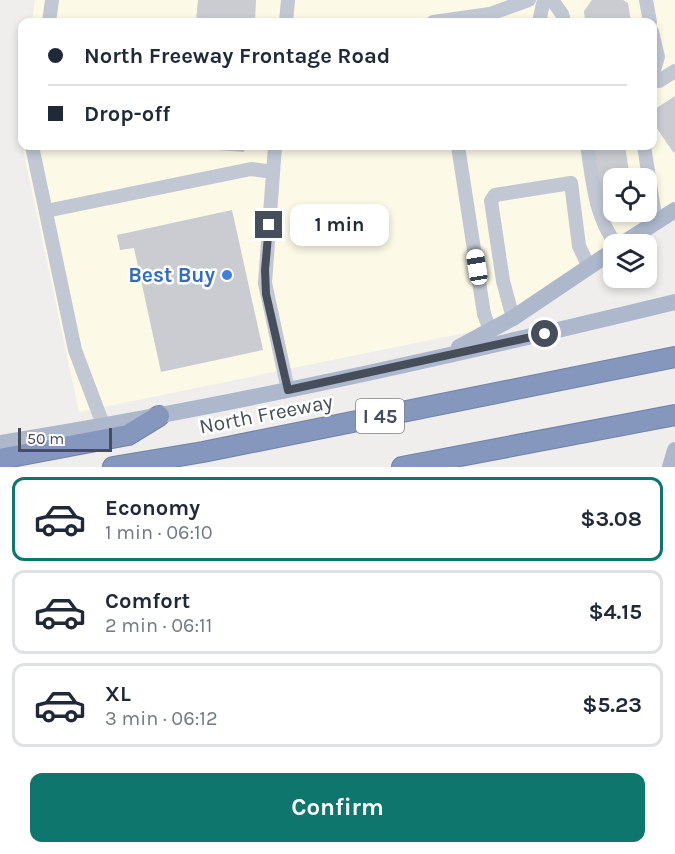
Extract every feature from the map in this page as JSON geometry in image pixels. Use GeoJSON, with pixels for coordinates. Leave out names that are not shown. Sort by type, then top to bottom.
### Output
{"type":"FeatureCollection","features":[{"type":"Feature","properties":{"kind":"highway","name":"North Freeway"},"geometry":{"type":"LineString","coordinates":[[113,467],[675,357]]}},
{"type":"Feature","properties":{"kind":"highway"},"geometry":{"type":"LineString","coordinates":[[402,467],[675,415]]}},
{"type":"Feature","properties":{"kind":"highway"},"geometry":{"type":"LineString","coordinates":[[0,459],[128,435],[159,416]]}},
{"type":"Feature","properties":{"kind":"main road"},"geometry":{"type":"LineString","coordinates":[[657,221],[675,210]]}},
{"type":"Feature","properties":{"kind":"main road"},"geometry":{"type":"LineString","coordinates":[[637,234],[656,222]]}},
{"type":"Feature","properties":{"kind":"main road"},"geometry":{"type":"LineString","coordinates":[[442,356],[513,318],[603,257]]}},
{"type":"Feature","properties":{"kind":"main road"},"geometry":{"type":"LineString","coordinates":[[0,443],[104,427],[288,390],[566,330],[674,303]]}},
{"type":"Feature","properties":{"kind":"main road"},"geometry":{"type":"LineString","coordinates":[[670,467],[675,450]]}},
{"type":"Feature","properties":{"kind":"lane"},"geometry":{"type":"LineString","coordinates":[[50,18],[52,0]]}},
{"type":"Feature","properties":{"kind":"lane"},"geometry":{"type":"LineString","coordinates":[[286,18],[288,0]]}},
{"type":"Feature","properties":{"kind":"lane"},"geometry":{"type":"LineString","coordinates":[[462,18],[490,14],[529,0]]}},
{"type":"Feature","properties":{"kind":"lane"},"geometry":{"type":"LineString","coordinates":[[540,18],[544,0]]}},
{"type":"Feature","properties":{"kind":"lane"},"geometry":{"type":"LineString","coordinates":[[552,0],[563,18]]}},
{"type":"Feature","properties":{"kind":"lane"},"geometry":{"type":"LineString","coordinates":[[646,0],[649,18]]}},
{"type":"Feature","properties":{"kind":"lane"},"geometry":{"type":"LineString","coordinates":[[657,80],[675,71]]}},
{"type":"Feature","properties":{"kind":"lane"},"geometry":{"type":"LineString","coordinates":[[33,150],[75,350],[104,427]]}},
{"type":"Feature","properties":{"kind":"lane"},"geometry":{"type":"LineString","coordinates":[[276,150],[265,283],[288,390]]}},
{"type":"Feature","properties":{"kind":"lane"},"geometry":{"type":"LineString","coordinates":[[459,150],[484,314],[490,330]]}},
{"type":"Feature","properties":{"kind":"lane"},"geometry":{"type":"LineString","coordinates":[[588,150],[597,209],[609,234]]}},
{"type":"Feature","properties":{"kind":"lane"},"geometry":{"type":"LineString","coordinates":[[645,150],[647,168]]}},
{"type":"Feature","properties":{"kind":"lane"},"geometry":{"type":"LineString","coordinates":[[46,211],[251,169],[273,172]]}},
{"type":"Feature","properties":{"kind":"lane"},"geometry":{"type":"LineString","coordinates":[[513,318],[503,281],[491,201],[495,195],[571,183],[579,246],[589,267]]}},
{"type":"Feature","properties":{"kind":"shaded area"},"geometry":{"type":"Polygon","coordinates":[[[35,0],[675,0],[675,203],[657,215],[657,168],[603,168],[603,222],[646,222],[628,234],[603,234],[603,250],[490,325],[474,331],[79,412],[23,150],[657,150],[657,18],[33,18],[35,0]]]}},
{"type":"Feature","properties":{"kind":"building"},"geometry":{"type":"Polygon","coordinates":[[[198,0],[256,0],[255,18],[196,18],[198,0]]]}},
{"type":"Feature","properties":{"kind":"building"},"geometry":{"type":"Polygon","coordinates":[[[592,0],[623,0],[628,3],[630,18],[585,18],[584,11],[592,0]]]}},
{"type":"Feature","properties":{"kind":"building"},"geometry":{"type":"Polygon","coordinates":[[[675,96],[675,153],[657,128],[657,108],[675,96]]]}},
{"type":"Feature","properties":{"kind":"building"},"geometry":{"type":"Polygon","coordinates":[[[218,150],[244,150],[244,152],[218,150]]]}},
{"type":"Feature","properties":{"kind":"building"},"geometry":{"type":"Polygon","coordinates":[[[592,150],[626,150],[628,168],[603,168],[603,209],[592,150]]]}},
{"type":"Feature","properties":{"kind":"building"},"geometry":{"type":"Polygon","coordinates":[[[232,210],[263,350],[161,372],[134,248],[120,250],[117,235],[232,210]]]}},
{"type":"Feature","properties":{"kind":"place","name":"Best Buy"},"geometry":{"type":"Point","coordinates":[227,275]}},
{"type":"Feature","properties":{"kind":"route"},"geometry":{"type":"LineString","coordinates":[[269,225],[265,270],[266,294],[288,390],[545,334]]}}]}
